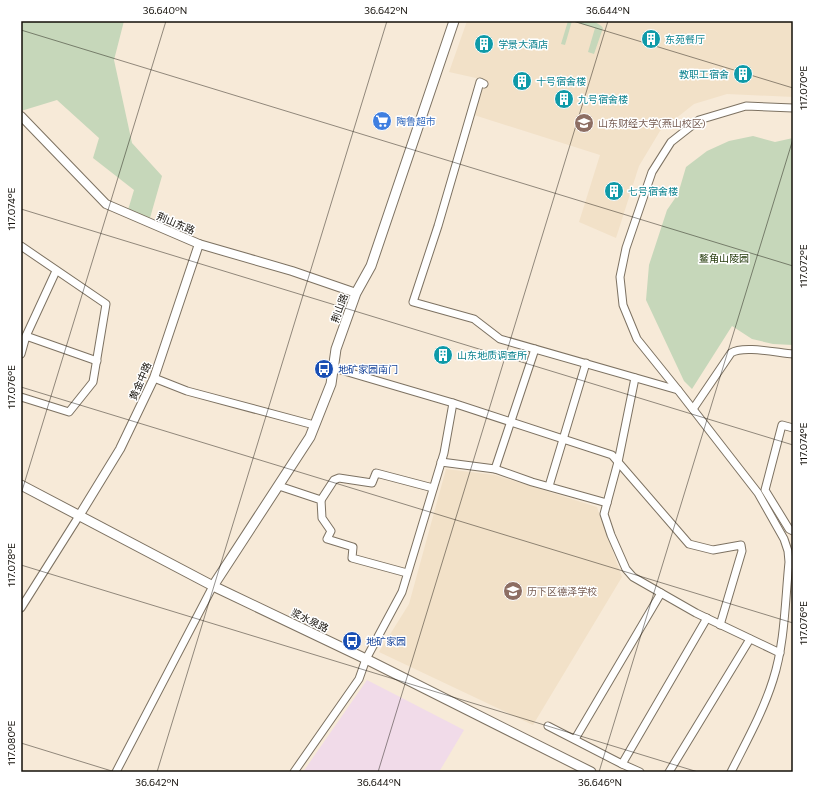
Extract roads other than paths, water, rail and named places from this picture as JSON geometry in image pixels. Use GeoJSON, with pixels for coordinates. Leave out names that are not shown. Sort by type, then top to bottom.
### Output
{"type":"FeatureCollection","features":[{"type":"Feature","properties":{"kind":"main road","name":"荆山路"},"geometry":{"type":"LineString","coordinates":[[213,586],[310,437],[323,408],[331,384],[336,349],[356,293],[372,266],[454,21]]}},
{"type":"Feature","properties":{"kind":"main road","name":"浆水泉路"},"geometry":{"type":"LineString","coordinates":[[21,485],[213,586],[366,659],[591,772]]}},
{"type":"Feature","properties":{"kind":"street"},"geometry":{"type":"LineString","coordinates":[[484,84],[480,82],[438,226],[413,302],[474,319],[500,339],[678,390]]}},
{"type":"Feature","properties":{"kind":"street"},"geometry":{"type":"LineString","coordinates":[[731,772],[765,704],[774,680],[780,653],[791,561],[784,539],[758,493],[637,339],[623,305],[620,277],[626,248],[652,172],[671,142],[699,120],[746,106],[793,108]]}},
{"type":"Feature","properties":{"kind":"street","name":"荆山东路"},"geometry":{"type":"LineString","coordinates":[[21,116],[106,204],[199,244],[292,271],[356,293]]}},
{"type":"Feature","properties":{"kind":"street","name":"黄金中路"},"geometry":{"type":"LineString","coordinates":[[79,516],[120,450],[154,378],[199,244]]}},
{"type":"Feature","properties":{"kind":"street"},"geometry":{"type":"LineString","coordinates":[[21,246],[106,304],[93,382],[69,412],[21,397]]}},
{"type":"Feature","properties":{"kind":"street"},"geometry":{"type":"LineString","coordinates":[[21,354],[26,336],[56,271]]}},
{"type":"Feature","properties":{"kind":"street"},"geometry":{"type":"LineString","coordinates":[[26,336],[96,361]]}},
{"type":"Feature","properties":{"kind":"street"},"geometry":{"type":"LineString","coordinates":[[693,409],[731,353],[736,350],[745,348],[793,354]]}},
{"type":"Feature","properties":{"kind":"street"},"geometry":{"type":"LineString","coordinates":[[495,469],[535,349]]}},
{"type":"Feature","properties":{"kind":"street"},"geometry":{"type":"LineString","coordinates":[[549,486],[586,363]]}},
{"type":"Feature","properties":{"kind":"street"},"geometry":{"type":"LineString","coordinates":[[334,368],[453,403],[612,455],[689,544],[713,550],[741,545],[742,551],[720,624]]}},
{"type":"Feature","properties":{"kind":"street"},"geometry":{"type":"LineString","coordinates":[[154,378],[187,391],[314,426]]}},
{"type":"Feature","properties":{"kind":"street"},"geometry":{"type":"LineString","coordinates":[[635,378],[618,462],[604,514],[611,535],[626,569],[633,577],[660,593],[707,618],[780,653]]}},
{"type":"Feature","properties":{"kind":"street"},"geometry":{"type":"LineString","coordinates":[[294,772],[358,679],[366,659],[402,592],[442,462],[453,403]]}},
{"type":"Feature","properties":{"kind":"street"},"geometry":{"type":"LineString","coordinates":[[793,428],[782,425],[765,490],[789,529],[793,531]]}},
{"type":"Feature","properties":{"kind":"street"},"geometry":{"type":"LineString","coordinates":[[442,462],[495,469],[607,503]]}},
{"type":"Feature","properties":{"kind":"street"},"geometry":{"type":"LineString","coordinates":[[407,573],[352,558],[353,547],[328,539],[331,530],[322,518],[321,500],[334,480],[339,478],[372,483],[376,473],[434,488]]}},
{"type":"Feature","properties":{"kind":"street"},"geometry":{"type":"LineString","coordinates":[[279,486],[321,500]]}},
{"type":"Feature","properties":{"kind":"street"},"geometry":{"type":"LineString","coordinates":[[21,608],[79,516]]}},
{"type":"Feature","properties":{"kind":"street"},"geometry":{"type":"LineString","coordinates":[[116,772],[213,586]]}},
{"type":"Feature","properties":{"kind":"street"},"geometry":{"type":"LineString","coordinates":[[575,739],[660,593]]}},
{"type":"Feature","properties":{"kind":"street"},"geometry":{"type":"LineString","coordinates":[[622,764],[707,618]]}},
{"type":"Feature","properties":{"kind":"street"},"geometry":{"type":"LineString","coordinates":[[670,772],[750,639]]}},
{"type":"Feature","properties":{"kind":"street"},"geometry":{"type":"LineString","coordinates":[[548,726],[640,772]]}},
{"type":"Feature","properties":{"kind":"place","name":"东苑餐厅"},"geometry":{"type":"Point","coordinates":[651,39]}},
{"type":"Feature","properties":{"kind":"place","name":"学景大酒店"},"geometry":{"type":"Point","coordinates":[484,44]}},
{"type":"Feature","properties":{"kind":"place","name":"教职工宿舍"},"geometry":{"type":"Point","coordinates":[743,74]}},
{"type":"Feature","properties":{"kind":"place","name":"十号宿舍楼"},"geometry":{"type":"Point","coordinates":[522,81]}},
{"type":"Feature","properties":{"kind":"place","name":"九号宿舍楼"},"geometry":{"type":"Point","coordinates":[564,99]}},
{"type":"Feature","properties":{"kind":"place","name":"陶鲁超市"},"geometry":{"type":"Point","coordinates":[382,121]}},
{"type":"Feature","properties":{"kind":"place","name":"山东财经大学(燕山校区)"},"geometry":{"type":"Point","coordinates":[584,123]}},
{"type":"Feature","properties":{"kind":"place","name":"七号宿舍楼"},"geometry":{"type":"Point","coordinates":[614,191]}},
{"type":"Feature","properties":{"kind":"place","name":"山东地质调查所"},"geometry":{"type":"Point","coordinates":[443,355]}},
{"type":"Feature","properties":{"kind":"place","name":"地矿家园南门"},"geometry":{"type":"Point","coordinates":[324,369]}},
{"type":"Feature","properties":{"kind":"place","name":"历下区德泽学校"},"geometry":{"type":"Point","coordinates":[513,591]}},
{"type":"Feature","properties":{"kind":"place","name":"地矿家园"},"geometry":{"type":"Point","coordinates":[352,641]}},
{"type":"Feature","properties":{"kind":"park label","name":"鳌角山陵园"},"geometry":{"type":"Point","coordinates":[724,258]}}]}
